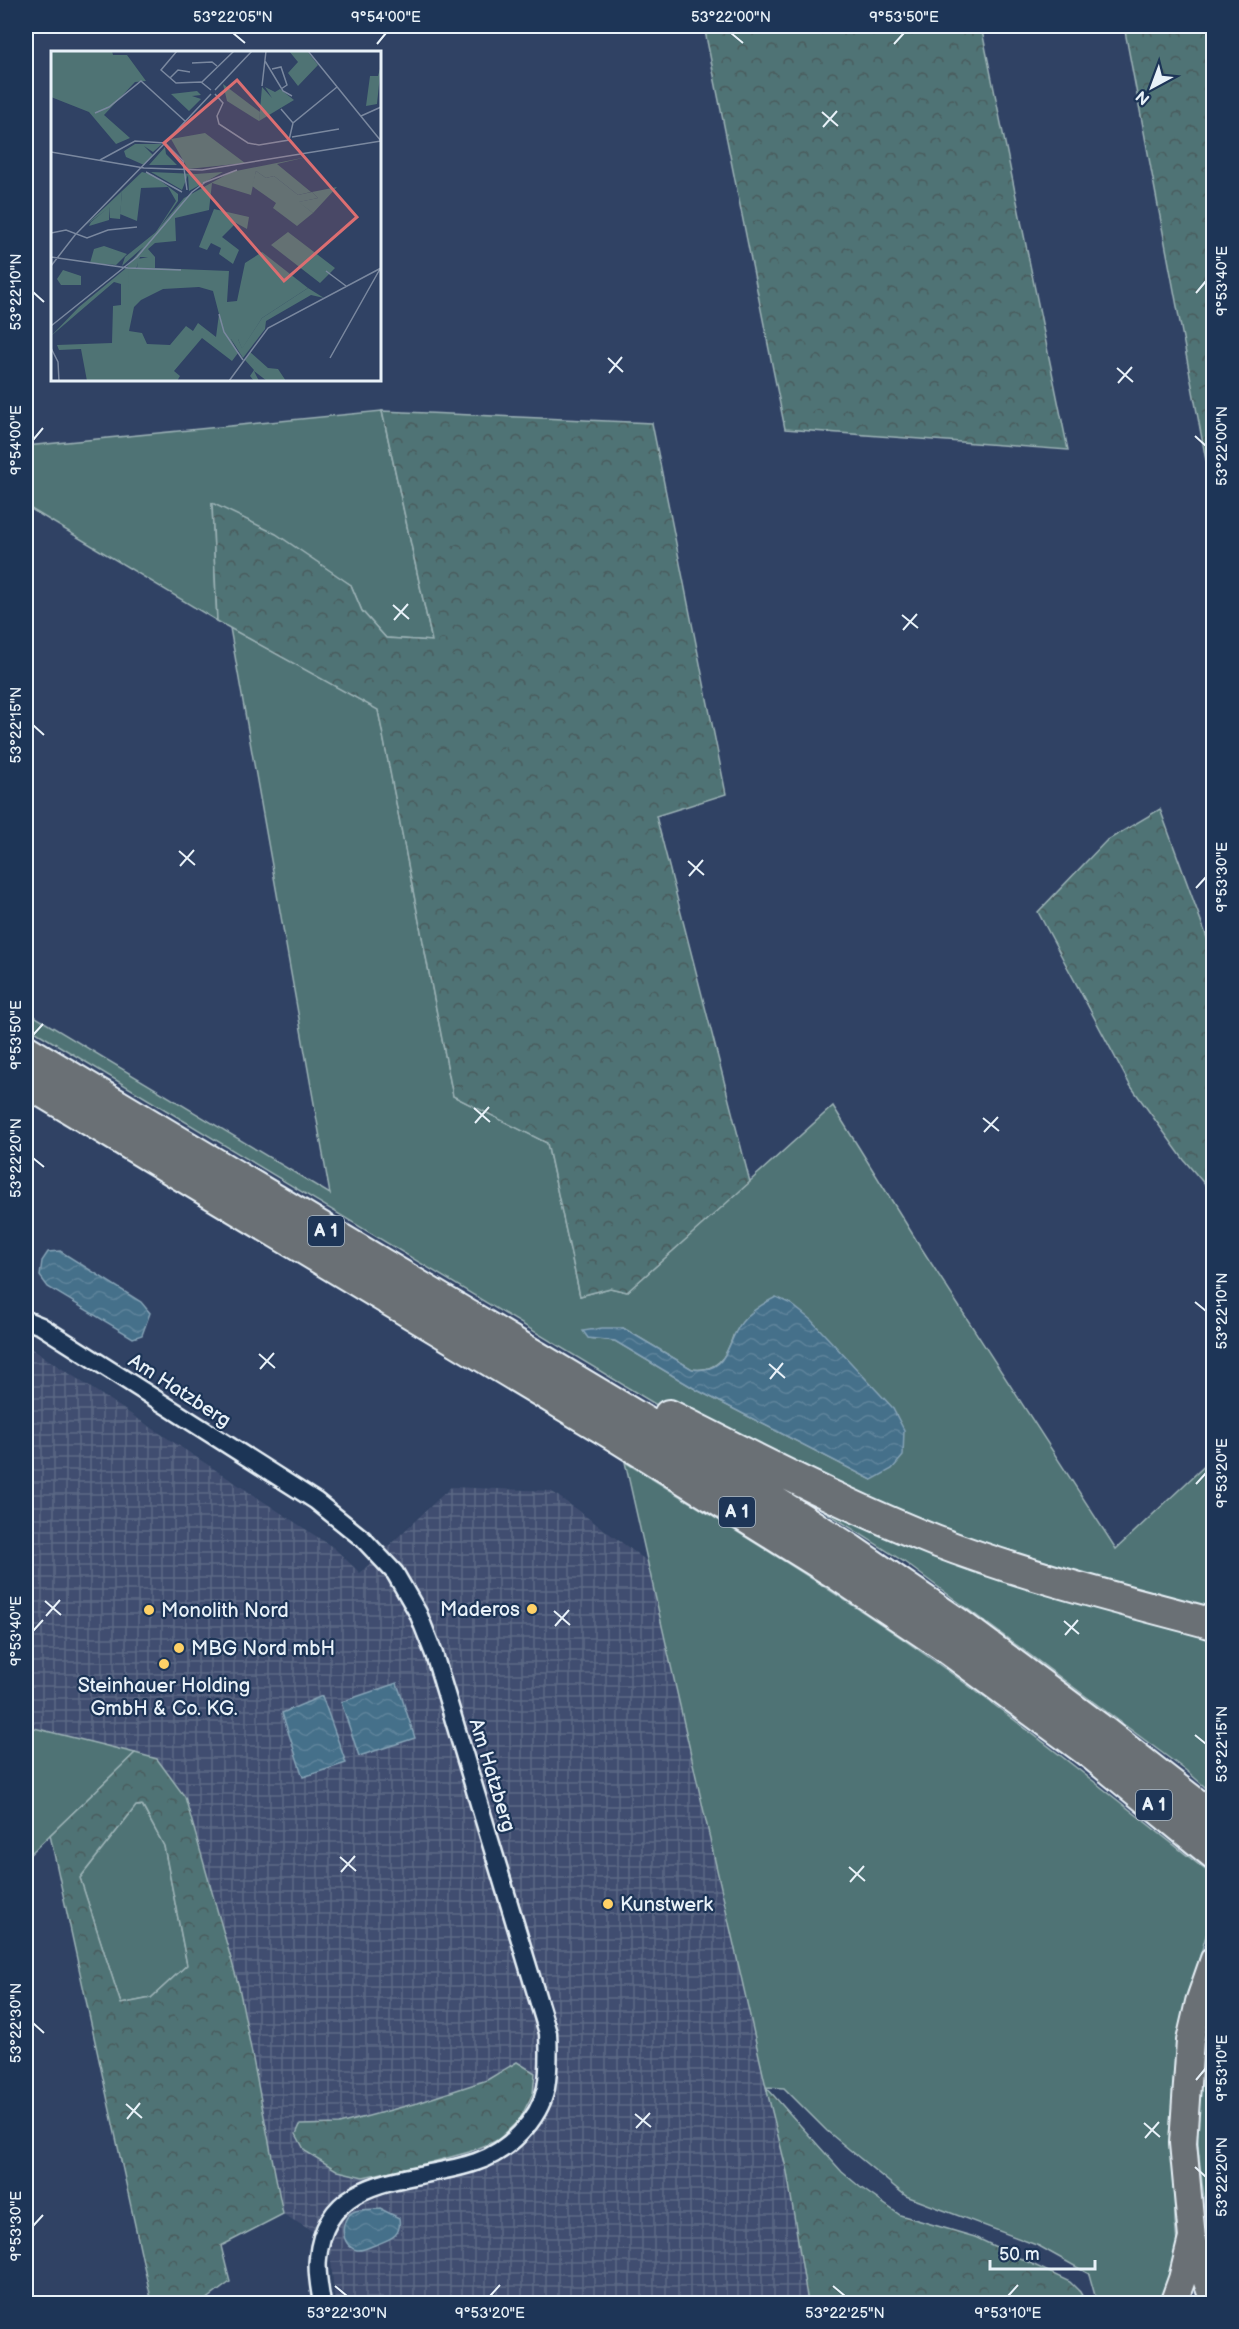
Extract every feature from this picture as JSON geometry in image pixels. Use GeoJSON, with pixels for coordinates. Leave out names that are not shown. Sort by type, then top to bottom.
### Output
{"type":"FeatureCollection","features":[{"type":"Feature","properties":{"kind":"highway","name":"A 1"},"geometry":{"type":"LineString","coordinates":[[26,1050],[714,1463],[851,1550],[984,1642],[1214,1818]]}},
{"type":"Feature","properties":{"kind":"highway","name":"A 1"},"geometry":{"type":"LineString","coordinates":[[26,1082],[612,1434],[835,1573],[944,1646],[1094,1756],[1214,1854]]}},
{"type":"Feature","properties":{"kind":"highway"},"geometry":{"type":"LineString","coordinates":[[534,1356],[640,1401],[773,1468],[918,1534],[1038,1576],[1214,1624]]}},
{"type":"Feature","properties":{"kind":"highway"},"geometry":{"type":"LineString","coordinates":[[1147,1606],[1214,1617]]}},
{"type":"Feature","properties":{"kind":"main road"},"geometry":{"type":"LineString","coordinates":[[1214,1959],[1199,2002],[1190,2041],[1182,2143],[1192,2238],[1214,2302]]}},
{"type":"Feature","properties":{"kind":"main road"},"geometry":{"type":"LineString","coordinates":[[1173,2304],[1192,2238]]}},
{"type":"Feature","properties":{"kind":"street","name":"Am Hatzberg"},"geometry":{"type":"LineString","coordinates":[[26,1320],[41,1326],[316,1501],[340,1519],[380,1556],[405,1588],[422,1623],[471,1775],[548,2033],[549,2060],[545,2091],[534,2115],[517,2136],[497,2153],[476,2163],[375,2185],[341,2205],[328,2222],[321,2240],[318,2259],[322,2304]]}},
{"type":"Feature","properties":{"kind":"shaded area"},"geometry":{"type":"Polygon","coordinates":[[[26,1345],[334,1548],[360,1573],[451,1487],[551,1491],[647,1561],[787,2172],[808,2303],[335,2303],[329,2241],[283,2214],[239,1987],[185,1797],[157,1759],[26,1726],[26,1345]]]}},
{"type":"Feature","properties":{"kind":"green space"},"geometry":{"type":"Polygon","coordinates":[[[704,26],[981,26],[1068,450],[785,429],[704,26]]]}},
{"type":"Feature","properties":{"kind":"green space"},"geometry":{"type":"Polygon","coordinates":[[[1124,26],[1213,26],[1213,461],[1206,460],[1124,26]]]}},
{"type":"Feature","properties":{"kind":"green space"},"geometry":{"type":"Polygon","coordinates":[[[382,411],[432,641],[386,638],[362,611],[351,585],[212,503],[217,621],[26,506],[26,446],[382,411]]]}},
{"type":"Feature","properties":{"kind":"green space"},"geometry":{"type":"Polygon","coordinates":[[[382,411],[652,423],[726,794],[656,816],[750,1182],[627,1292],[610,1288],[580,1296],[547,1143],[453,1096],[378,710],[217,621],[212,503],[276,534],[351,585],[362,611],[386,638],[432,641],[382,411]]]}},
{"type":"Feature","properties":{"kind":"green space"},"geometry":{"type":"Polygon","coordinates":[[[230,628],[378,709],[453,1096],[547,1143],[580,1296],[610,1288],[627,1292],[833,1106],[920,1246],[1116,1549],[1213,1458],[1213,1611],[1091,1582],[839,1492],[685,1422],[26,1026],[26,1011],[330,1194],[230,628]],[[623,1328],[588,1338],[615,1341],[697,1390],[872,1480],[733,1336],[724,1357],[719,1362],[708,1368],[692,1369],[623,1328]]]}},
{"type":"Feature","properties":{"kind":"green space"},"geometry":{"type":"Polygon","coordinates":[[[1160,809],[1213,954],[1213,1194],[1184,1160],[1130,1085],[1038,912],[1106,841],[1160,809]]]}},
{"type":"Feature","properties":{"kind":"green space"},"geometry":{"type":"Polygon","coordinates":[[[625,1462],[817,1582],[930,1658],[1038,1738],[1213,1876],[1213,1912],[1187,2001],[1172,2105],[1175,2221],[1180,2279],[1172,2291],[1157,2303],[1097,2303],[1089,2274],[1039,2246],[906,2196],[827,2131],[784,2088],[766,2087],[625,1462]]]}},
{"type":"Feature","properties":{"kind":"green space"},"geometry":{"type":"Polygon","coordinates":[[[796,1493],[1213,1634],[1213,1794],[1188,1772],[903,1561],[796,1493]]]}},
{"type":"Feature","properties":{"kind":"green space"},"geometry":{"type":"Polygon","coordinates":[[[26,1726],[135,1753],[26,1858],[26,1726]]]}},
{"type":"Feature","properties":{"kind":"green space"},"geometry":{"type":"Polygon","coordinates":[[[135,1753],[157,1759],[185,1797],[239,1987],[283,2214],[221,2246],[230,2282],[202,2303],[152,2303],[50,1835],[135,1753]],[[142,1805],[136,1806],[80,1878],[121,2004],[151,1998],[187,1965],[164,1846],[142,1805]]]}},
{"type":"Feature","properties":{"kind":"green space"},"geometry":{"type":"Polygon","coordinates":[[[136,1806],[142,1806],[164,1846],[187,1965],[151,1998],[121,2004],[80,1878],[136,1806]]]}},
{"type":"Feature","properties":{"kind":"green space"},"geometry":{"type":"Polygon","coordinates":[[[1213,2004],[1213,2252],[1201,2172],[1197,2108],[1201,2063],[1213,2004]]]}},
{"type":"Feature","properties":{"kind":"green space"},"geometry":{"type":"Polygon","coordinates":[[[517,2062],[535,2073],[533,2093],[520,2119],[498,2140],[469,2152],[363,2177],[338,2171],[305,2151],[296,2134],[300,2125],[339,2124],[417,2103],[487,2080],[517,2062]]]}},
{"type":"Feature","properties":{"kind":"green space"},"geometry":{"type":"Polygon","coordinates":[[[766,2087],[842,2172],[900,2215],[975,2237],[1070,2282],[1080,2292],[1086,2303],[808,2303],[787,2172],[766,2087]]]}},
{"type":"Feature","properties":{"kind":"water"},"geometry":{"type":"Polygon","coordinates":[[[60,1251],[141,1302],[150,1313],[142,1335],[133,1338],[48,1287],[40,1276],[42,1261],[48,1252],[60,1251]]]}},
{"type":"Feature","properties":{"kind":"water"},"geometry":{"type":"Polygon","coordinates":[[[776,1297],[791,1304],[811,1320],[892,1407],[904,1430],[903,1456],[892,1469],[872,1480],[697,1390],[615,1341],[588,1338],[583,1331],[623,1328],[692,1369],[704,1369],[720,1362],[745,1318],[776,1297]]]}},
{"type":"Feature","properties":{"kind":"water"},"geometry":{"type":"Polygon","coordinates":[[[397,1683],[415,1738],[359,1756],[341,1702],[397,1683]]]}},
{"type":"Feature","properties":{"kind":"water"},"geometry":{"type":"Polygon","coordinates":[[[322,1696],[346,1763],[303,1777],[282,1713],[322,1696]]]}},
{"type":"Feature","properties":{"kind":"water"},"geometry":{"type":"Polygon","coordinates":[[[381,2209],[399,2218],[397,2233],[390,2239],[364,2249],[351,2248],[343,2232],[348,2215],[360,2210],[381,2209]]]}},
{"type":"Feature","properties":{"kind":"place","name":"Maderos"},"geometry":{"type":"Point","coordinates":[532,1609]}},
{"type":"Feature","properties":{"kind":"place","name":"Monolith Nord"},"geometry":{"type":"Point","coordinates":[149,1610]}},
{"type":"Feature","properties":{"kind":"place","name":"MBG Nord mbH"},"geometry":{"type":"Point","coordinates":[179,1648]}},
{"type":"Feature","properties":{"kind":"place","name":"Steinhauer Holding GmbH & Co. KG."},"geometry":{"type":"Point","coordinates":[164,1664]}},
{"type":"Feature","properties":{"kind":"place","name":"Kunstwerk"},"geometry":{"type":"Point","coordinates":[608,1904]}}]}
